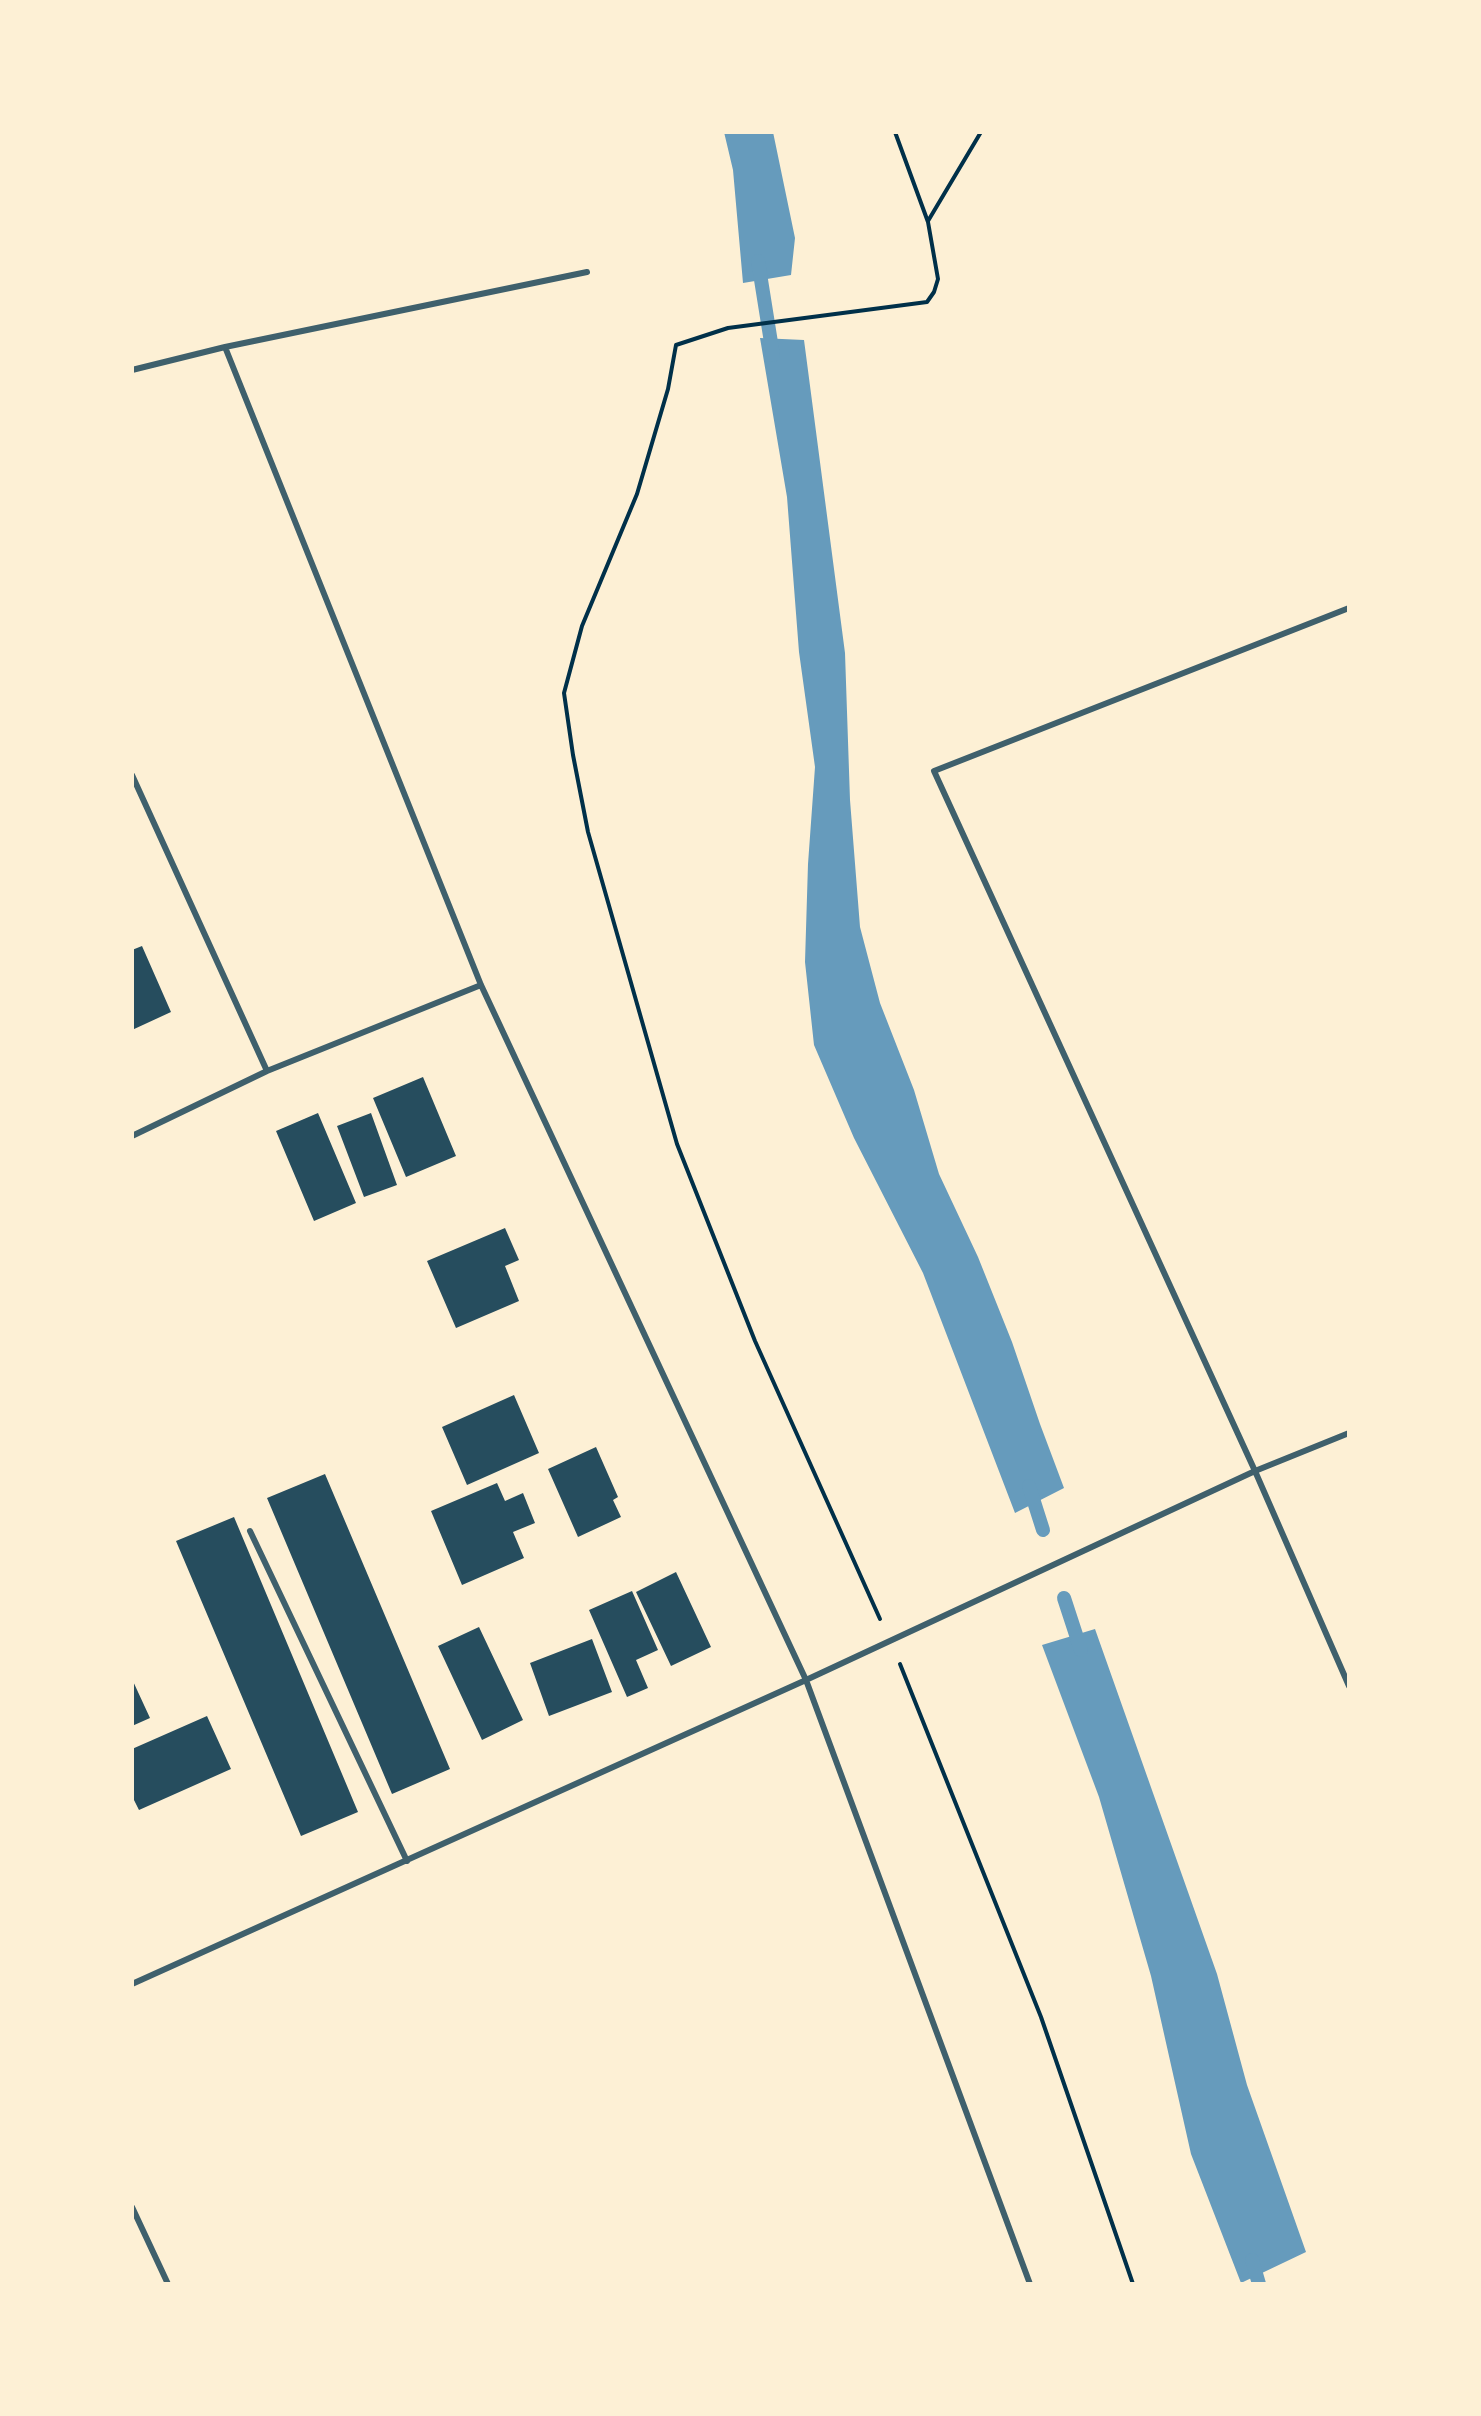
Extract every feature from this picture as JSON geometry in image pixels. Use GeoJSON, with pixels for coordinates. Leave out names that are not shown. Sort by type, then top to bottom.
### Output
{"type":"FeatureCollection","features":[{"type":"Feature","properties":{"kind":"street"},"geometry":{"type":"LineString","coordinates":[[132,369],[225,347],[588,272]]}},
{"type":"Feature","properties":{"kind":"street"},"geometry":{"type":"LineString","coordinates":[[225,347],[481,985],[806,1680],[1030,2284]]}},
{"type":"Feature","properties":{"kind":"street"},"geometry":{"type":"LineString","coordinates":[[1349,608],[934,771],[1255,1471],[1349,1686]]}},
{"type":"Feature","properties":{"kind":"street"},"geometry":{"type":"LineString","coordinates":[[132,775],[267,1071]]}},
{"type":"Feature","properties":{"kind":"street"},"geometry":{"type":"LineString","coordinates":[[132,1136],[267,1071],[481,985]]}},
{"type":"Feature","properties":{"kind":"street"},"geometry":{"type":"LineString","coordinates":[[132,1984],[806,1680],[1255,1471],[1349,1433]]}},
{"type":"Feature","properties":{"kind":"street"},"geometry":{"type":"LineString","coordinates":[[250,1531],[408,1861]]}},
{"type":"Feature","properties":{"kind":"street"},"geometry":{"type":"LineString","coordinates":[[132,2207],[168,2284]]}},
{"type":"Feature","properties":{"kind":"path"},"geometry":{"type":"LineString","coordinates":[[895,132],[928,222],[938,279],[934,292],[927,302],[739,327],[676,345],[668,390],[637,494],[582,626],[564,693],[588,832],[677,1144],[755,1341],[890,1641],[1041,2018],[1133,2284]]}},
{"type":"Feature","properties":{"kind":"path"},"geometry":{"type":"LineString","coordinates":[[928,222],[981,132]]}},
{"type":"Feature","properties":{"kind":"water"},"geometry":{"type":"Polygon","coordinates":[[[724,132],[773,132],[795,238],[791,275],[743,283],[733,170],[724,132]]]}},
{"type":"Feature","properties":{"kind":"water"},"geometry":{"type":"Polygon","coordinates":[[[760,338],[804,340],[845,653],[850,800],[860,927],[880,1003],[914,1090],[939,1174],[978,1257],[1012,1342],[1064,1488],[1015,1513],[923,1273],[854,1138],[814,1045],[805,962],[808,864],[815,767],[799,652],[787,497],[760,338]]]}},
{"type":"Feature","properties":{"kind":"water"},"geometry":{"type":"Polygon","coordinates":[[[1095,1629],[1217,1974],[1247,2085],[1306,2252],[1241,2283],[1191,2154],[1151,1976],[1099,1797],[1042,1645],[1095,1629]]]}},
{"type":"Feature","properties":{"kind":"building"},"geometry":{"type":"Polygon","coordinates":[[[142,946],[171,1012],[132,1030],[132,950],[142,946]]]}},
{"type":"Feature","properties":{"kind":"building"},"geometry":{"type":"Polygon","coordinates":[[[423,1077],[456,1156],[406,1177],[373,1098],[423,1077]]]}},
{"type":"Feature","properties":{"kind":"building"},"geometry":{"type":"Polygon","coordinates":[[[318,1113],[356,1203],[314,1221],[276,1131],[318,1113]]]}},
{"type":"Feature","properties":{"kind":"building"},"geometry":{"type":"Polygon","coordinates":[[[371,1113],[397,1185],[364,1197],[337,1126],[371,1113]]]}},
{"type":"Feature","properties":{"kind":"building"},"geometry":{"type":"Polygon","coordinates":[[[505,1228],[519,1260],[505,1266],[519,1301],[456,1328],[427,1261],[505,1228]]]}},
{"type":"Feature","properties":{"kind":"building"},"geometry":{"type":"Polygon","coordinates":[[[514,1395],[539,1453],[467,1485],[442,1427],[514,1395]]]}},
{"type":"Feature","properties":{"kind":"building"},"geometry":{"type":"Polygon","coordinates":[[[596,1447],[618,1497],[613,1500],[621,1517],[578,1537],[548,1469],[596,1447]]]}},
{"type":"Feature","properties":{"kind":"building"},"geometry":{"type":"Polygon","coordinates":[[[325,1474],[450,1769],[392,1794],[267,1498],[325,1474]]]}},
{"type":"Feature","properties":{"kind":"building"},"geometry":{"type":"Polygon","coordinates":[[[497,1483],[505,1501],[523,1493],[535,1523],[513,1532],[524,1558],[462,1585],[431,1511],[497,1483]]]}},
{"type":"Feature","properties":{"kind":"building"},"geometry":{"type":"Polygon","coordinates":[[[234,1517],[358,1812],[301,1836],[176,1541],[234,1517]]]}},
{"type":"Feature","properties":{"kind":"building"},"geometry":{"type":"Polygon","coordinates":[[[676,1572],[711,1647],[671,1666],[636,1592],[676,1572]]]}},
{"type":"Feature","properties":{"kind":"building"},"geometry":{"type":"Polygon","coordinates":[[[632,1591],[658,1650],[636,1660],[648,1688],[627,1697],[589,1610],[632,1591]]]}},
{"type":"Feature","properties":{"kind":"building"},"geometry":{"type":"Polygon","coordinates":[[[479,1627],[523,1720],[482,1740],[438,1646],[479,1627]]]}},
{"type":"Feature","properties":{"kind":"building"},"geometry":{"type":"Polygon","coordinates":[[[592,1639],[612,1692],[549,1716],[530,1663],[592,1639]]]}},
{"type":"Feature","properties":{"kind":"building"},"geometry":{"type":"Polygon","coordinates":[[[132,1679],[150,1718],[132,1726],[132,1679]]]}},
{"type":"Feature","properties":{"kind":"building"},"geometry":{"type":"Polygon","coordinates":[[[207,1716],[231,1769],[139,1810],[132,1796],[132,1749],[207,1716]]]}},
{"type":"Feature","properties":{"kind":"waterway"},"geometry":{"type":"LineString","coordinates":[[758,261],[773,355]]}},
{"type":"Feature","properties":{"kind":"waterway"},"geometry":{"type":"LineString","coordinates":[[1029,1486],[1043,1530]]}},
{"type":"Feature","properties":{"kind":"waterway"},"geometry":{"type":"LineString","coordinates":[[1064,1598],[1081,1650]]}},
{"type":"Feature","properties":{"kind":"waterway"},"geometry":{"type":"LineString","coordinates":[[1252,2260],[1259,2284]]}}]}
